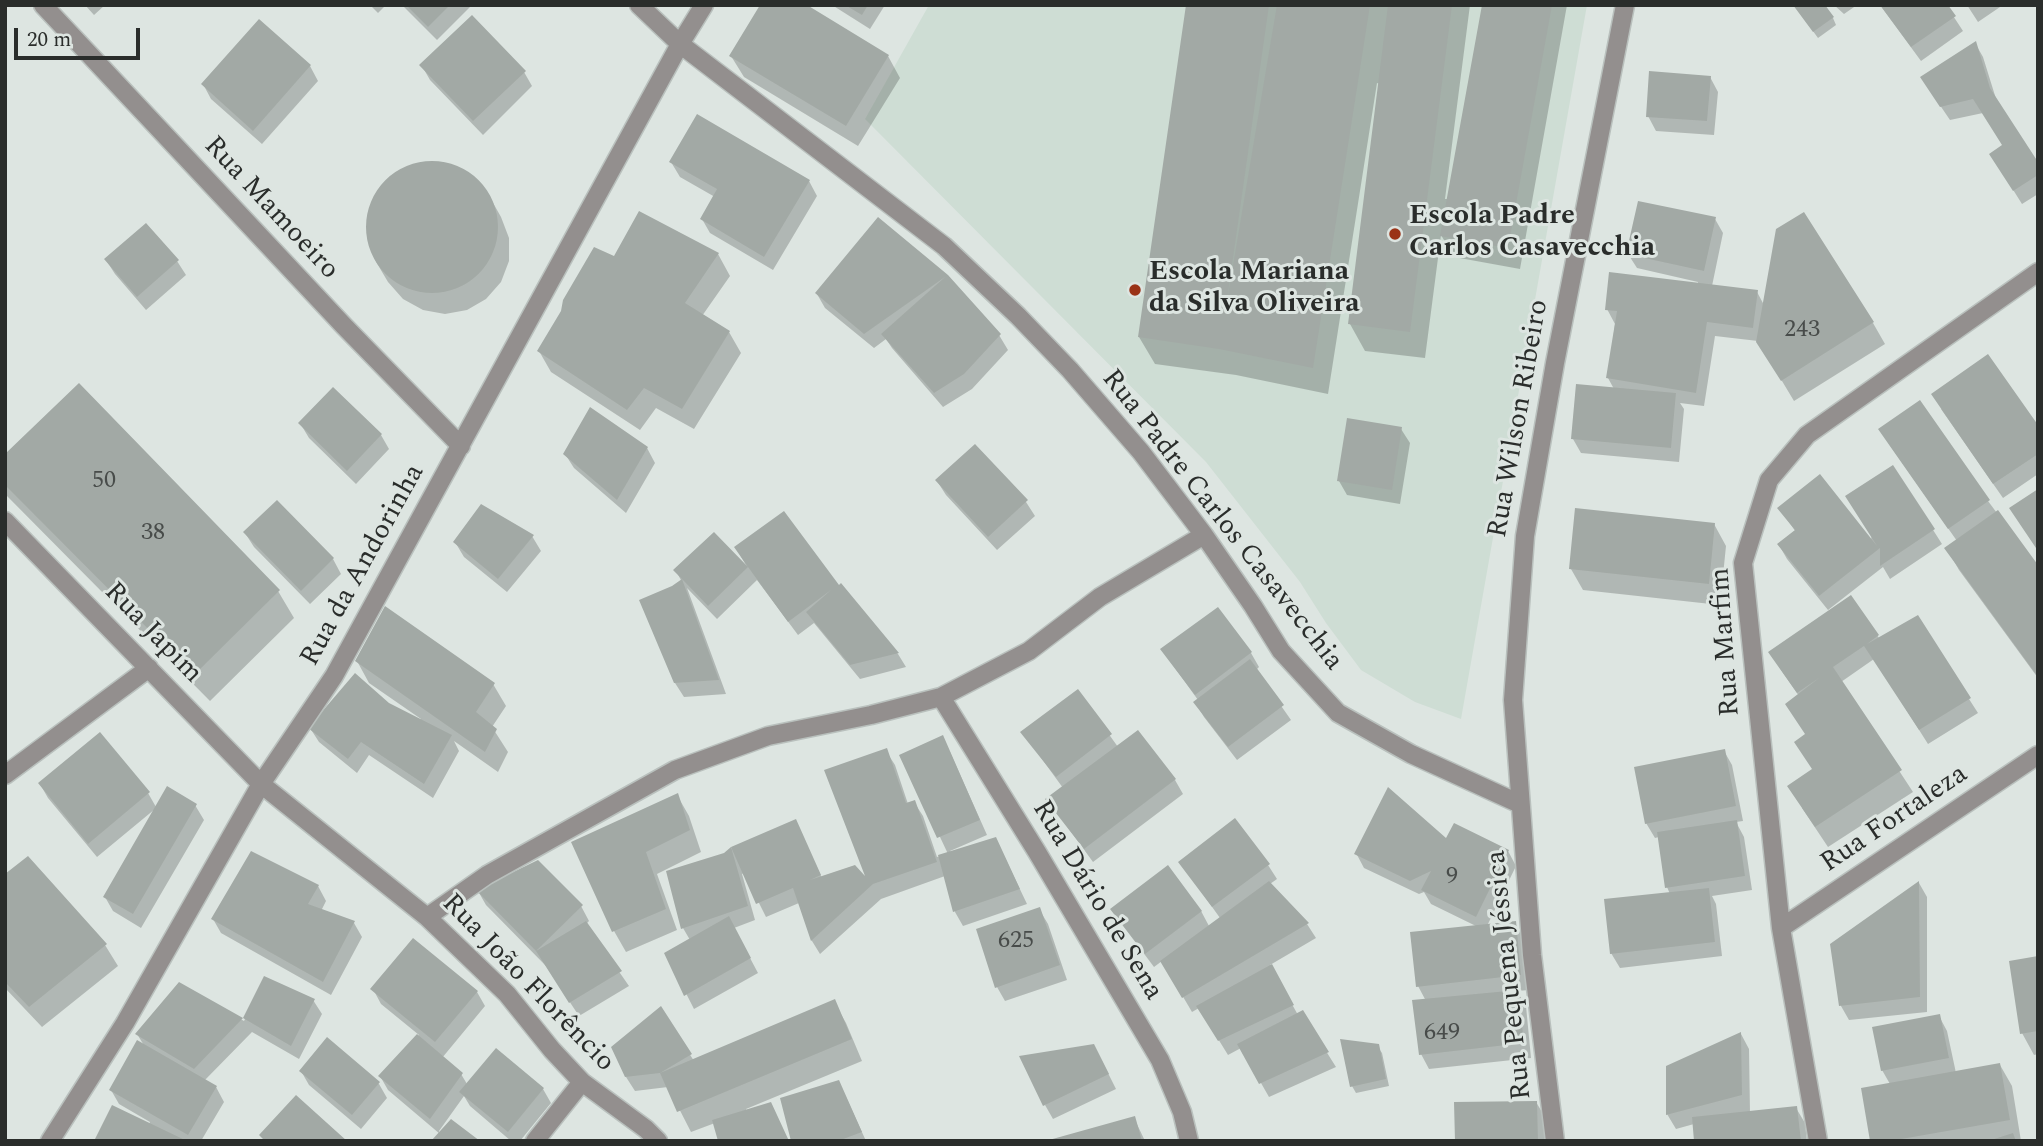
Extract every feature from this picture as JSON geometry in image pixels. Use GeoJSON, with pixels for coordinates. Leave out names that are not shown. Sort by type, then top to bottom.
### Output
{"type":"FeatureCollection","features":[{"type":"Feature","properties":{"kind":"street","name":"Rua Mamoeiro"},"geometry":{"type":"LineString","coordinates":[[43,5],[344,326],[461,446]]}},
{"type":"Feature","properties":{"kind":"street","name":"Rua Padre Carlos Casavecchia"},"geometry":{"type":"LineString","coordinates":[[639,5],[680,44],[944,246],[1070,370],[1142,453],[1204,535],[1282,651],[1338,713],[1410,754],[1520,804]]}},
{"type":"Feature","properties":{"kind":"street","name":"Rua da Andorinha"},"geometry":{"type":"LineString","coordinates":[[50,1141],[125,1023],[261,784],[334,676],[680,44],[704,5]]}},
{"type":"Feature","properties":{"kind":"street","name":"Rua Wilson Ribeiro"},"geometry":{"type":"LineString","coordinates":[[1520,804],[1513,700],[1525,536],[1555,363],[1625,5]]}},
{"type":"Feature","properties":{"kind":"street","name":"Rua Marfim"},"geometry":{"type":"LineString","coordinates":[[1818,1141],[1781,928],[1743,563],[1769,480],[1807,435],[2038,272]]}},
{"type":"Feature","properties":{"kind":"street","name":"Rua Japim"},"geometry":{"type":"LineString","coordinates":[[5,521],[261,784]]}},
{"type":"Feature","properties":{"kind":"street"},"geometry":{"type":"LineString","coordinates":[[427,917],[487,876],[676,770],[768,736],[871,715],[941,697],[1029,651],[1100,597],[1204,535]]}},
{"type":"Feature","properties":{"kind":"street"},"geometry":{"type":"LineString","coordinates":[[5,775],[149,668]]}},
{"type":"Feature","properties":{"kind":"street","name":"Rua Dário de Sena"},"geometry":{"type":"LineString","coordinates":[[941,697],[1037,852],[1160,1060],[1182,1112],[1189,1141]]}},
{"type":"Feature","properties":{"kind":"street","name":"Rua Fortaleza"},"geometry":{"type":"LineString","coordinates":[[1781,928],[2038,755]]}},
{"type":"Feature","properties":{"kind":"street","name":"Rua João Florêncio"},"geometry":{"type":"LineString","coordinates":[[261,784],[427,917],[507,994],[582,1082],[646,1129],[657,1141]]}},
{"type":"Feature","properties":{"kind":"street","name":"Rua Pequena Jéssica"},"geometry":{"type":"LineString","coordinates":[[1520,804],[1532,955],[1555,1141]]}},
{"type":"Feature","properties":{"kind":"street"},"geometry":{"type":"LineString","coordinates":[[535,1141],[582,1082]]}},
{"type":"Feature","properties":{"kind":"shaded area","name":"Escola Padre Carlos Casavecchia"},"geometry":{"type":"Polygon","coordinates":[[[929,5],[1587,5],[1461,719],[1415,702],[1361,670],[1300,582],[1206,462],[865,119],[929,5]]]}},
{"type":"Feature","properties":{"kind":"building"},"geometry":{"type":"Polygon","coordinates":[[[406,5],[450,5],[428,27],[406,5]]]}},
{"type":"Feature","properties":{"kind":"building"},"geometry":{"type":"Polygon","coordinates":[[[760,5],[807,5],[889,55],[846,126],[729,56],[760,5]]]}},
{"type":"Feature","properties":{"kind":"building"},"geometry":{"type":"Polygon","coordinates":[[[845,5],[868,5],[862,15],[845,5]]]}},
{"type":"Feature","properties":{"kind":"building"},"geometry":{"type":"Polygon","coordinates":[[[1186,5],[1269,5],[1226,307],[1277,5],[1370,5],[1313,368],[1219,349],[1138,337],[1186,5]]]}},
{"type":"Feature","properties":{"kind":"building"},"geometry":{"type":"Polygon","coordinates":[[[1388,5],[1452,5],[1410,332],[1348,324],[1388,5]]]}},
{"type":"Feature","properties":{"kind":"building"},"geometry":{"type":"Polygon","coordinates":[[[1482,5],[1552,5],[1508,248],[1440,236],[1482,5]]]}},
{"type":"Feature","properties":{"kind":"building"},"geometry":{"type":"Polygon","coordinates":[[[1793,5],[1825,5],[1834,17],[1813,32],[1793,5]]]}},
{"type":"Feature","properties":{"kind":"building"},"geometry":{"type":"Polygon","coordinates":[[[1880,5],[1948,5],[1956,16],[1911,47],[1880,5]]]}},
{"type":"Feature","properties":{"kind":"building"},"geometry":{"type":"Polygon","coordinates":[[[472,15],[526,71],[473,121],[419,65],[472,15]]]}},
{"type":"Feature","properties":{"kind":"building"},"geometry":{"type":"Polygon","coordinates":[[[259,19],[311,65],[253,131],[201,84],[259,19]]]}},
{"type":"Feature","properties":{"kind":"building"},"geometry":{"type":"Polygon","coordinates":[[[1976,41],[1990,88],[2038,162],[2038,175],[2013,191],[1989,154],[2002,145],[1973,99],[1940,107],[1920,77],[1976,41]]]}},
{"type":"Feature","properties":{"kind":"building"},"geometry":{"type":"Polygon","coordinates":[[[1649,71],[1711,76],[1707,121],[1646,117],[1649,71]]]}},
{"type":"Feature","properties":{"kind":"building"},"geometry":{"type":"Polygon","coordinates":[[[697,114],[810,180],[764,257],[700,219],[717,189],[669,162],[697,114]]]}},
{"type":"Feature","properties":{"kind":"building"},"geometry":{"type":"Polygon","coordinates":[[[432,161],[457,166],[479,180],[493,202],[498,227],[493,252],[479,274],[457,288],[432,293],[407,288],[385,274],[371,252],[366,227],[371,202],[385,180],[407,166],[432,161]]]}},
{"type":"Feature","properties":{"kind":"building"},"geometry":{"type":"Polygon","coordinates":[[[1638,201],[1716,217],[1704,271],[1626,254],[1638,201]]]}},
{"type":"Feature","properties":{"kind":"building"},"geometry":{"type":"Polygon","coordinates":[[[639,211],[719,253],[685,303],[730,331],[682,409],[644,388],[627,410],[537,351],[594,247],[614,256],[639,211]]]}},
{"type":"Feature","properties":{"kind":"building"},"geometry":{"type":"Polygon","coordinates":[[[1804,212],[1874,322],[1781,381],[1756,342],[1776,229],[1804,212]]]}},
{"type":"Feature","properties":{"kind":"building"},"geometry":{"type":"Polygon","coordinates":[[[878,217],[948,275],[1001,334],[964,374],[934,393],[881,334],[945,277],[864,334],[815,293],[878,217]]]}},
{"type":"Feature","properties":{"kind":"building"},"geometry":{"type":"Polygon","coordinates":[[[146,223],[179,260],[137,297],[104,259],[146,223]]]}},
{"type":"Feature","properties":{"kind":"building"},"geometry":{"type":"Polygon","coordinates":[[[1609,272],[1758,290],[1753,328],[1707,322],[1696,393],[1606,378],[1617,311],[1605,310],[1609,272]]]}},
{"type":"Feature","properties":{"kind":"building"},"geometry":{"type":"Polygon","coordinates":[[[1988,354],[2038,425],[2038,454],[1993,484],[1931,394],[1988,354]]]}},
{"type":"Feature","properties":{"kind":"building"},"geometry":{"type":"Polygon","coordinates":[[[79,383],[280,590],[194,675],[5,485],[5,454],[79,383]]]}},
{"type":"Feature","properties":{"kind":"building"},"geometry":{"type":"Polygon","coordinates":[[[1576,384],[1676,393],[1671,448],[1571,439],[1576,384]]]}},
{"type":"Feature","properties":{"kind":"building"},"geometry":{"type":"Polygon","coordinates":[[[333,387],[382,434],[347,471],[298,423],[333,387]]]}},
{"type":"Feature","properties":{"kind":"building"},"geometry":{"type":"Polygon","coordinates":[[[1920,400],[1990,500],[1948,529],[1878,429],[1920,400]]]}},
{"type":"Feature","properties":{"kind":"building"},"geometry":{"type":"Polygon","coordinates":[[[590,407],[648,447],[617,500],[563,454],[590,407]]]}},
{"type":"Feature","properties":{"kind":"building"},"geometry":{"type":"Polygon","coordinates":[[[1347,418],[1402,427],[1392,490],[1337,481],[1347,418]]]}},
{"type":"Feature","properties":{"kind":"building"},"geometry":{"type":"Polygon","coordinates":[[[975,444],[1028,500],[988,537],[935,480],[975,444]]]}},
{"type":"Feature","properties":{"kind":"building"},"geometry":{"type":"Polygon","coordinates":[[[1893,465],[1935,529],[1880,566],[1880,548],[1819,596],[1777,544],[1795,530],[1777,508],[1820,474],[1877,546],[1845,496],[1893,465]]]}},
{"type":"Feature","properties":{"kind":"building"},"geometry":{"type":"Polygon","coordinates":[[[2038,489],[2038,551],[2009,508],[2038,489]]]}},
{"type":"Feature","properties":{"kind":"building"},"geometry":{"type":"Polygon","coordinates":[[[277,500],[334,558],[301,591],[243,532],[277,500]]]}},
{"type":"Feature","properties":{"kind":"building"},"geometry":{"type":"Polygon","coordinates":[[[481,504],[534,535],[498,579],[453,542],[481,504]]]}},
{"type":"Feature","properties":{"kind":"building"},"geometry":{"type":"Polygon","coordinates":[[[1575,508],[1715,523],[1709,584],[1569,569],[1575,508]]]}},
{"type":"Feature","properties":{"kind":"building"},"geometry":{"type":"Polygon","coordinates":[[[1998,510],[2038,565],[2038,677],[1944,548],[1998,510]]]}},
{"type":"Feature","properties":{"kind":"building"},"geometry":{"type":"Polygon","coordinates":[[[784,511],[839,585],[841,583],[899,653],[850,665],[806,612],[831,590],[788,622],[734,547],[784,511]]]}},
{"type":"Feature","properties":{"kind":"building"},"geometry":{"type":"Polygon","coordinates":[[[714,532],[748,567],[708,606],[673,570],[714,532]]]}},
{"type":"Feature","properties":{"kind":"building"},"geometry":{"type":"Polygon","coordinates":[[[682,579],[719,680],[674,683],[639,600],[682,579]]]}},
{"type":"Feature","properties":{"kind":"building"},"geometry":{"type":"Polygon","coordinates":[[[1851,595],[1879,635],[1867,644],[1918,615],[1971,698],[1919,730],[1864,646],[1833,667],[1902,770],[1815,827],[1787,786],[1812,769],[1794,742],[1805,734],[1785,704],[1819,678],[1797,693],[1768,652],[1851,595]]]}},
{"type":"Feature","properties":{"kind":"building"},"geometry":{"type":"Polygon","coordinates":[[[385,606],[495,683],[476,712],[497,729],[485,752],[355,661],[385,606]]]}},
{"type":"Feature","properties":{"kind":"building"},"geometry":{"type":"Polygon","coordinates":[[[1218,607],[1252,652],[1195,695],[1160,649],[1218,607]]]}},
{"type":"Feature","properties":{"kind":"building"},"geometry":{"type":"Polygon","coordinates":[[[1250,659],[1284,705],[1228,747],[1193,702],[1250,659]]]}},
{"type":"Feature","properties":{"kind":"building"},"geometry":{"type":"Polygon","coordinates":[[[355,673],[389,703],[452,735],[424,784],[361,742],[348,759],[308,728],[355,673]]]}},
{"type":"Feature","properties":{"kind":"building"},"geometry":{"type":"Polygon","coordinates":[[[1078,689],[1112,734],[1056,777],[1020,732],[1078,689]]]}},
{"type":"Feature","properties":{"kind":"building"},"geometry":{"type":"Polygon","coordinates":[[[1138,730],[1176,779],[1084,849],[1045,799],[1138,730]]]}},
{"type":"Feature","properties":{"kind":"building"},"geometry":{"type":"Polygon","coordinates":[[[100,732],[150,792],[88,844],[38,783],[100,732]]]}},
{"type":"Feature","properties":{"kind":"building"},"geometry":{"type":"Polygon","coordinates":[[[943,735],[980,820],[937,838],[899,755],[943,735]]]}},
{"type":"Feature","properties":{"kind":"building"},"geometry":{"type":"Polygon","coordinates":[[[887,748],[906,803],[915,800],[937,862],[873,884],[811,941],[793,888],[756,904],[731,847],[796,819],[821,875],[810,880],[855,865],[865,876],[824,770],[887,748]]]}},
{"type":"Feature","properties":{"kind":"building"},"geometry":{"type":"Polygon","coordinates":[[[1725,749],[1736,806],[1645,824],[1634,767],[1725,749]]]}},
{"type":"Feature","properties":{"kind":"building"},"geometry":{"type":"Polygon","coordinates":[[[167,786],[197,804],[133,914],[103,897],[167,786]]]}},
{"type":"Feature","properties":{"kind":"building"},"geometry":{"type":"Polygon","coordinates":[[[1388,787],[1446,838],[1454,823],[1509,850],[1476,917],[1421,890],[1431,871],[1410,881],[1354,854],[1388,787]]]}},
{"type":"Feature","properties":{"kind":"building"},"geometry":{"type":"Polygon","coordinates":[[[678,793],[690,830],[646,852],[666,909],[612,932],[571,842],[678,793]]]}},
{"type":"Feature","properties":{"kind":"building"},"geometry":{"type":"Polygon","coordinates":[[[1235,818],[1270,864],[1212,907],[1178,862],[1235,818]]]}},
{"type":"Feature","properties":{"kind":"building"},"geometry":{"type":"Polygon","coordinates":[[[1737,820],[1745,876],[1665,888],[1657,832],[1737,820]]]}},
{"type":"Feature","properties":{"kind":"building"},"geometry":{"type":"Polygon","coordinates":[[[996,837],[1020,889],[953,912],[938,855],[996,837]]]}},
{"type":"Feature","properties":{"kind":"building"},"geometry":{"type":"Polygon","coordinates":[[[731,847],[748,906],[681,929],[666,871],[724,853],[731,847]]]}},
{"type":"Feature","properties":{"kind":"building"},"geometry":{"type":"Polygon","coordinates":[[[251,851],[319,885],[308,904],[355,921],[323,982],[211,919],[251,851]]]}},
{"type":"Feature","properties":{"kind":"building"},"geometry":{"type":"Polygon","coordinates":[[[28,856],[107,944],[29,1007],[5,982],[5,874],[28,856]]]}},
{"type":"Feature","properties":{"kind":"building"},"geometry":{"type":"Polygon","coordinates":[[[538,860],[583,905],[536,951],[476,890],[538,860]]]}},
{"type":"Feature","properties":{"kind":"building"},"geometry":{"type":"Polygon","coordinates":[[[1168,865],[1202,911],[1145,954],[1110,909],[1168,865]]]}},
{"type":"Feature","properties":{"kind":"building"},"geometry":{"type":"Polygon","coordinates":[[[1269,881],[1309,923],[1182,998],[1160,961],[1269,881]]]}},
{"type":"Feature","properties":{"kind":"building"},"geometry":{"type":"Polygon","coordinates":[[[1919,881],[1920,997],[1839,1006],[1830,944],[1919,881]]]}},
{"type":"Feature","properties":{"kind":"building"},"geometry":{"type":"Polygon","coordinates":[[[1709,888],[1715,942],[1610,954],[1604,899],[1709,888]]]}},
{"type":"Feature","properties":{"kind":"building"},"geometry":{"type":"Polygon","coordinates":[[[1040,907],[1060,965],[995,988],[976,929],[1040,907]]]}},
{"type":"Feature","properties":{"kind":"building"},"geometry":{"type":"Polygon","coordinates":[[[729,916],[751,958],[684,996],[664,953],[729,916]]]}},
{"type":"Feature","properties":{"kind":"building"},"geometry":{"type":"Polygon","coordinates":[[[586,921],[622,971],[569,1003],[536,951],[586,921]]]}},
{"type":"Feature","properties":{"kind":"building"},"geometry":{"type":"Polygon","coordinates":[[[1516,921],[1521,975],[1416,987],[1410,932],[1516,921]]]}},
{"type":"Feature","properties":{"kind":"building"},"geometry":{"type":"Polygon","coordinates":[[[413,938],[478,991],[435,1042],[370,989],[413,938]]]}},
{"type":"Feature","properties":{"kind":"building"},"geometry":{"type":"Polygon","coordinates":[[[2038,956],[2038,1031],[2020,1034],[2009,961],[2038,956]]]}},
{"type":"Feature","properties":{"kind":"building"},"geometry":{"type":"Polygon","coordinates":[[[1272,964],[1294,1005],[1218,1041],[1196,1006],[1272,964]]]}},
{"type":"Feature","properties":{"kind":"building"},"geometry":{"type":"Polygon","coordinates":[[[264,976],[315,999],[291,1046],[243,1018],[264,976]]]}},
{"type":"Feature","properties":{"kind":"building"},"geometry":{"type":"Polygon","coordinates":[[[179,982],[243,1018],[194,1069],[135,1034],[179,982]]]}},
{"type":"Feature","properties":{"kind":"building"},"geometry":{"type":"Polygon","coordinates":[[[1518,990],[1524,1043],[1419,1055],[1412,1000],[1518,990]]]}},
{"type":"Feature","properties":{"kind":"building"},"geometry":{"type":"Polygon","coordinates":[[[835,999],[852,1039],[677,1112],[660,1073],[835,999]]]}},
{"type":"Feature","properties":{"kind":"building"},"geometry":{"type":"Polygon","coordinates":[[[661,1006],[692,1054],[660,1073],[625,1077],[611,1047],[661,1006]]]}},
{"type":"Feature","properties":{"kind":"building"},"geometry":{"type":"Polygon","coordinates":[[[1303,1010],[1329,1052],[1259,1084],[1237,1044],[1303,1010]]]}},
{"type":"Feature","properties":{"kind":"building"},"geometry":{"type":"Polygon","coordinates":[[[1940,1014],[1949,1058],[1881,1071],[1872,1027],[1940,1014]]]}},
{"type":"Feature","properties":{"kind":"building"},"geometry":{"type":"Polygon","coordinates":[[[1741,1032],[1742,1095],[1666,1115],[1666,1066],[1741,1032]]]}},
{"type":"Feature","properties":{"kind":"building"},"geometry":{"type":"Polygon","coordinates":[[[417,1034],[463,1073],[430,1119],[378,1076],[417,1034]]]}},
{"type":"Feature","properties":{"kind":"building"},"geometry":{"type":"Polygon","coordinates":[[[327,1037],[380,1082],[352,1115],[299,1071],[327,1037]]]}},
{"type":"Feature","properties":{"kind":"building"},"geometry":{"type":"Polygon","coordinates":[[[1340,1039],[1379,1044],[1386,1079],[1350,1087],[1340,1039]]]}},
{"type":"Feature","properties":{"kind":"building"},"geometry":{"type":"Polygon","coordinates":[[[137,1040],[217,1086],[188,1135],[109,1090],[137,1040]]]}},
{"type":"Feature","properties":{"kind":"building"},"geometry":{"type":"Polygon","coordinates":[[[1094,1044],[1109,1074],[1043,1106],[1019,1056],[1094,1044]]]}},
{"type":"Feature","properties":{"kind":"building"},"geometry":{"type":"Polygon","coordinates":[[[496,1048],[544,1088],[508,1132],[459,1092],[496,1048]]]}},
{"type":"Feature","properties":{"kind":"building"},"geometry":{"type":"Polygon","coordinates":[[[2000,1063],[2010,1120],[1890,1141],[1870,1141],[1861,1088],[2000,1063]]]}},
{"type":"Feature","properties":{"kind":"building"},"geometry":{"type":"Polygon","coordinates":[[[839,1080],[862,1132],[838,1141],[791,1141],[780,1098],[839,1080]]]}},
{"type":"Feature","properties":{"kind":"building"},"geometry":{"type":"Polygon","coordinates":[[[296,1095],[347,1141],[265,1141],[259,1135],[296,1095]]]}},
{"type":"Feature","properties":{"kind":"building"},"geometry":{"type":"Polygon","coordinates":[[[1537,1101],[1538,1141],[1455,1141],[1454,1102],[1537,1101]]]}},
{"type":"Feature","properties":{"kind":"building"},"geometry":{"type":"Polygon","coordinates":[[[771,1102],[789,1141],[718,1141],[712,1120],[771,1102]]]}},
{"type":"Feature","properties":{"kind":"building"},"geometry":{"type":"Polygon","coordinates":[[[112,1105],[187,1141],[94,1141],[112,1105]]]}},
{"type":"Feature","properties":{"kind":"building"},"geometry":{"type":"Polygon","coordinates":[[[1797,1106],[1801,1141],[1694,1141],[1692,1117],[1797,1106]]]}},
{"type":"Feature","properties":{"kind":"building"},"geometry":{"type":"Polygon","coordinates":[[[1135,1116],[1142,1141],[1049,1141],[1049,1140],[1135,1116]]]}},
{"type":"Feature","properties":{"kind":"building"},"geometry":{"type":"Polygon","coordinates":[[[451,1119],[480,1141],[431,1141],[451,1119]]]}},
{"type":"Feature","properties":{"kind":"building"},"geometry":{"type":"Polygon","coordinates":[[[2013,1133],[2016,1141],[1991,1141],[1991,1140],[2013,1133]]]}},
{"type":"Feature","properties":{"kind":"place","name":"Escola Padre Carlos Casavecchia"},"geometry":{"type":"Point","coordinates":[1395,234]}},
{"type":"Feature","properties":{"kind":"place","name":"Escola Mariana da Silva Oliveira"},"geometry":{"type":"Point","coordinates":[1135,290]}}]}
